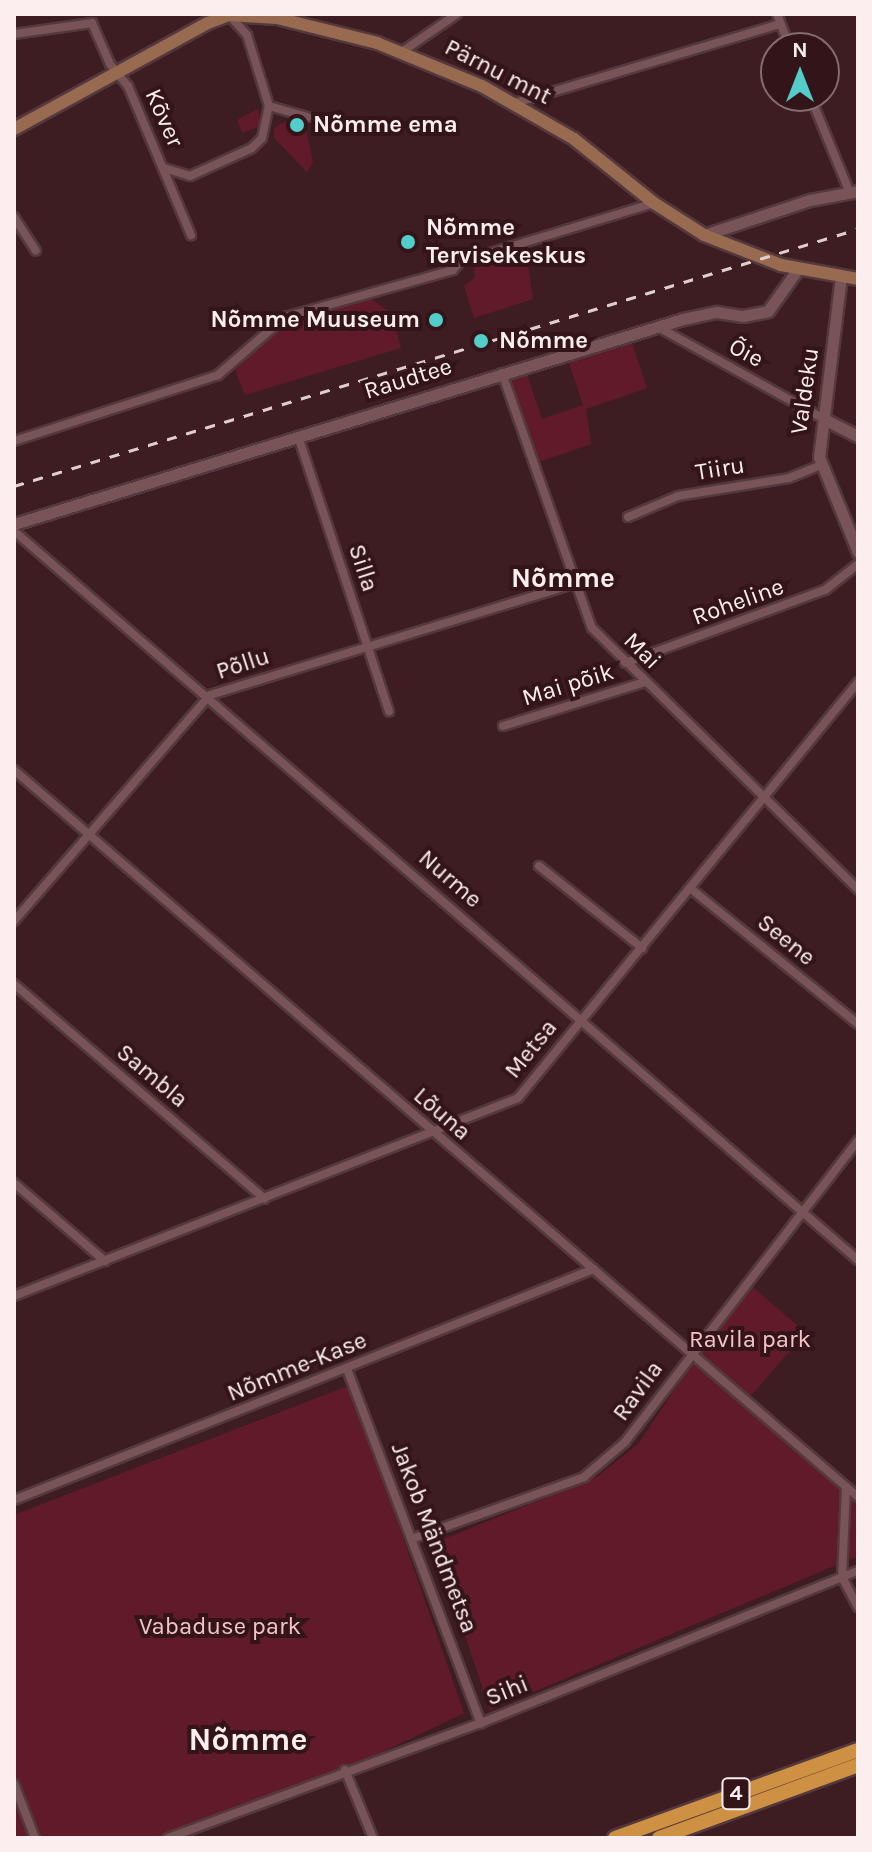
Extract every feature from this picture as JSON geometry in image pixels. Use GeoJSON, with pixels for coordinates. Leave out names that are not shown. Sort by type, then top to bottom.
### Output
{"type":"FeatureCollection","features":[{"type":"Feature","properties":{"kind":"highway","name":"4"},"geometry":{"type":"LineString","coordinates":[[615,1838],[858,1750]]}},
{"type":"Feature","properties":{"kind":"highway","name":"4"},"geometry":{"type":"LineString","coordinates":[[659,1838],[858,1765]]}},
{"type":"Feature","properties":{"kind":"main road","name":"Pärnu mnt"},"geometry":{"type":"LineString","coordinates":[[229,15],[334,29],[403,51],[515,103],[574,139],[654,203],[704,235],[798,269],[858,279]]}},
{"type":"Feature","properties":{"kind":"main road"},"geometry":{"type":"LineString","coordinates":[[14,129],[229,15]]}},
{"type":"Feature","properties":{"kind":"street"},"geometry":{"type":"LineString","coordinates":[[403,51],[457,14]]}},
{"type":"Feature","properties":{"kind":"street"},"geometry":{"type":"LineString","coordinates":[[229,15],[247,35],[269,106],[307,117]]}},
{"type":"Feature","properties":{"kind":"street"},"geometry":{"type":"LineString","coordinates":[[515,103],[779,17]]}},
{"type":"Feature","properties":{"kind":"street","name":"Kõver"},"geometry":{"type":"LineString","coordinates":[[14,34],[92,23],[110,64],[121,73],[164,168],[190,176],[252,148],[262,138],[269,106]]}},
{"type":"Feature","properties":{"kind":"street"},"geometry":{"type":"LineString","coordinates":[[704,235],[810,200],[854,192],[817,112]]}},
{"type":"Feature","properties":{"kind":"street"},"geometry":{"type":"LineString","coordinates":[[164,168],[191,235]]}},
{"type":"Feature","properties":{"kind":"street"},"geometry":{"type":"LineString","coordinates":[[14,441],[71,419],[202,383],[240,358],[285,317],[395,283],[453,270],[468,260],[654,203]]}},
{"type":"Feature","properties":{"kind":"street"},"geometry":{"type":"LineString","coordinates":[[14,217],[36,251]]}},
{"type":"Feature","properties":{"kind":"street","name":"Raudtee"},"geometry":{"type":"LineString","coordinates":[[14,524],[658,327],[709,313],[768,311],[798,269]]}},
{"type":"Feature","properties":{"kind":"street","name":"Valdeku"},"geometry":{"type":"LineString","coordinates":[[841,276],[821,465],[858,549]]}},
{"type":"Feature","properties":{"kind":"street","name":"Õie"},"geometry":{"type":"LineString","coordinates":[[658,327],[858,436]]}},
{"type":"Feature","properties":{"kind":"street","name":"Mai"},"geometry":{"type":"LineString","coordinates":[[502,373],[592,628],[858,889]]}},
{"type":"Feature","properties":{"kind":"street","name":"Silla"},"geometry":{"type":"LineString","coordinates":[[298,436],[389,711]]}},
{"type":"Feature","properties":{"kind":"street","name":"Tiiru"},"geometry":{"type":"LineString","coordinates":[[628,517],[678,496],[789,478],[821,465]]}},
{"type":"Feature","properties":{"kind":"street","name":"Nurme"},"geometry":{"type":"LineString","coordinates":[[14,531],[210,695],[858,1260]]}},
{"type":"Feature","properties":{"kind":"street","name":"Roheline"},"geometry":{"type":"LineString","coordinates":[[625,663],[825,590],[858,564]]}},
{"type":"Feature","properties":{"kind":"street","name":"Põllu"},"geometry":{"type":"LineString","coordinates":[[14,921],[91,836],[210,695],[574,584]]}},
{"type":"Feature","properties":{"kind":"street","name":"Mai põik"},"geometry":{"type":"LineString","coordinates":[[503,726],[645,682]]}},
{"type":"Feature","properties":{"kind":"street","name":"Metsa"},"geometry":{"type":"LineString","coordinates":[[14,1296],[518,1098],[858,682]]}},
{"type":"Feature","properties":{"kind":"street","name":"Lõuna"},"geometry":{"type":"LineString","coordinates":[[14,770],[858,1497]]}},
{"type":"Feature","properties":{"kind":"street"},"geometry":{"type":"LineString","coordinates":[[539,866],[642,948]]}},
{"type":"Feature","properties":{"kind":"street","name":"Seene"},"geometry":{"type":"LineString","coordinates":[[690,888],[858,1024]]}},
{"type":"Feature","properties":{"kind":"street","name":"Sambla"},"geometry":{"type":"LineString","coordinates":[[14,984],[265,1199]]}},
{"type":"Feature","properties":{"kind":"street","name":"Ravila"},"geometry":{"type":"LineString","coordinates":[[414,1538],[584,1477],[625,1442],[800,1210],[858,1141]]}},
{"type":"Feature","properties":{"kind":"street"},"geometry":{"type":"LineString","coordinates":[[14,1183],[105,1261]]}},
{"type":"Feature","properties":{"kind":"street","name":"Nõmme-Kase"},"geometry":{"type":"LineString","coordinates":[[14,1500],[594,1269]]}},
{"type":"Feature","properties":{"kind":"street","name":"Jakob Mändmetsa"},"geometry":{"type":"LineString","coordinates":[[347,1369],[414,1538],[481,1723]]}},
{"type":"Feature","properties":{"kind":"street"},"geometry":{"type":"LineString","coordinates":[[846,1487],[842,1577],[858,1607]]}},
{"type":"Feature","properties":{"kind":"street","name":"Sihi"},"geometry":{"type":"LineString","coordinates":[[168,1838],[345,1770],[481,1723],[858,1571]]}},
{"type":"Feature","properties":{"kind":"street"},"geometry":{"type":"LineString","coordinates":[[345,1770],[373,1838]]}},
{"type":"Feature","properties":{"kind":"street"},"geometry":{"type":"LineString","coordinates":[[14,1784],[35,1838]]}},
{"type":"Feature","properties":{"kind":"green space"},"geometry":{"type":"Polygon","coordinates":[[[258,109],[261,126],[242,133],[237,120],[258,109]]]}},
{"type":"Feature","properties":{"kind":"green space"},"geometry":{"type":"Polygon","coordinates":[[[291,118],[306,129],[313,162],[307,172],[274,138],[274,128],[291,118]]]}},
{"type":"Feature","properties":{"kind":"green space"},"geometry":{"type":"Polygon","coordinates":[[[526,250],[533,299],[474,318],[464,286],[475,277],[474,265],[526,250]]]}},
{"type":"Feature","properties":{"kind":"green space"},"geometry":{"type":"Polygon","coordinates":[[[367,296],[391,313],[401,348],[245,395],[235,370],[280,327],[367,296]]]}},
{"type":"Feature","properties":{"kind":"green space"},"geometry":{"type":"Polygon","coordinates":[[[629,334],[647,388],[586,409],[591,444],[533,464],[502,373],[524,366],[542,419],[583,405],[566,354],[629,334]]]}},
{"type":"Feature","properties":{"kind":"green space","name":"Ravila park"},"geometry":{"type":"Polygon","coordinates":[[[746,1281],[806,1333],[745,1402],[686,1350],[746,1281]]]}},
{"type":"Feature","properties":{"kind":"green space"},"geometry":{"type":"Polygon","coordinates":[[[693,1362],[858,1500],[858,1556],[490,1710],[434,1543],[597,1477],[639,1443],[693,1362]]]}},
{"type":"Feature","properties":{"kind":"green space","name":"Vabaduse park"},"geometry":{"type":"Polygon","coordinates":[[[350,1385],[464,1713],[345,1770],[170,1838],[14,1838],[14,1515],[350,1385]]]}},
{"type":"Feature","properties":{"kind":"railway"},"geometry":{"type":"LineString","coordinates":[[14,486],[858,229]]}},
{"type":"Feature","properties":{"kind":"place","name":"Nõmme ema"},"geometry":{"type":"Point","coordinates":[297,125]}},
{"type":"Feature","properties":{"kind":"place","name":"Nõmme Tervisekeskus"},"geometry":{"type":"Point","coordinates":[408,242]}},
{"type":"Feature","properties":{"kind":"place","name":"Nõmme Muuseum"},"geometry":{"type":"Point","coordinates":[436,320]}},
{"type":"Feature","properties":{"kind":"place","name":"Nõmme"},"geometry":{"type":"Point","coordinates":[481,341]}},
{"type":"Feature","properties":{"kind":"district","name":"Nõmme"},"geometry":{"type":"Point","coordinates":[563,578]}},
{"type":"Feature","properties":{"kind":"district","name":"Nõmme"},"geometry":{"type":"Point","coordinates":[248,1740]}}]}
